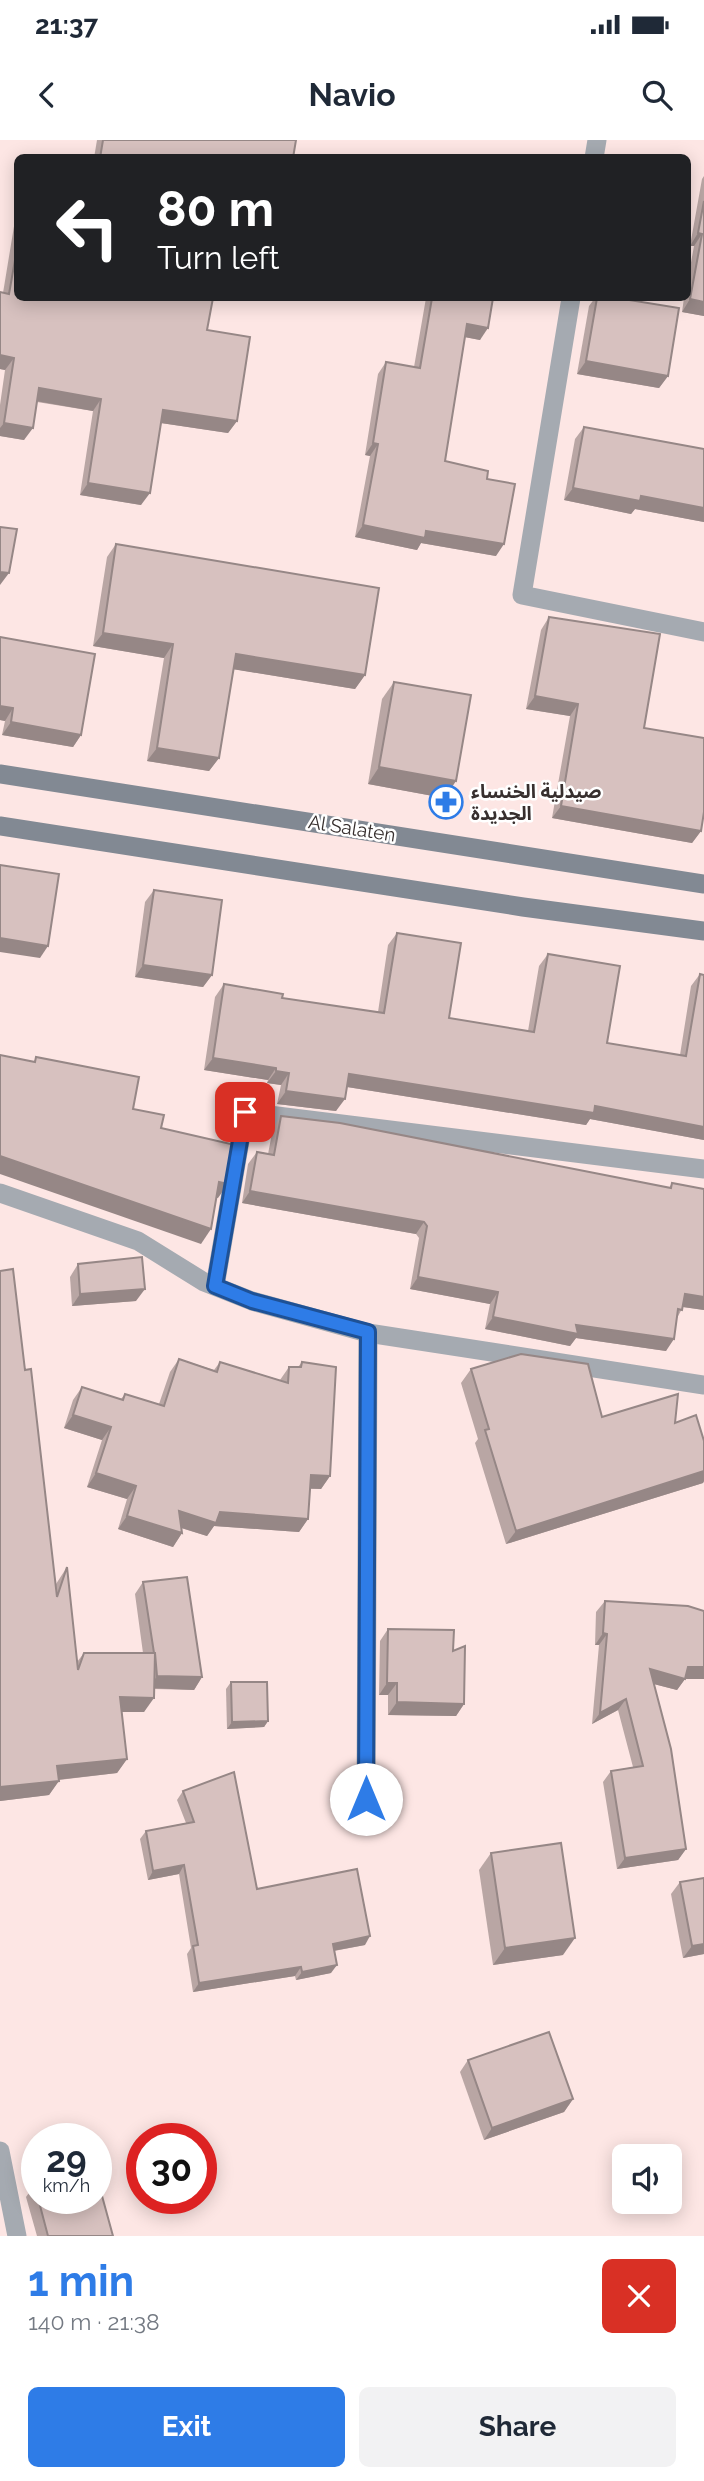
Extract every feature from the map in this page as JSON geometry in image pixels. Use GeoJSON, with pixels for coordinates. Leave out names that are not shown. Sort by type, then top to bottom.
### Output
{"type":"FeatureCollection","features":[{"type":"Feature","properties":{"kind":"main road","name":"Al Salaten"},"geometry":{"type":"LineString","coordinates":[[0,774],[704,884]]}},
{"type":"Feature","properties":{"kind":"main road"},"geometry":{"type":"LineString","coordinates":[[0,826],[523,907],[704,931]]}},
{"type":"Feature","properties":{"kind":"street"},"geometry":{"type":"LineString","coordinates":[[571,301],[522,595],[704,632]]}},
{"type":"Feature","properties":{"kind":"street"},"geometry":{"type":"LineString","coordinates":[[215,1286],[245,1112],[704,1169]]}},
{"type":"Feature","properties":{"kind":"street"},"geometry":{"type":"LineString","coordinates":[[0,1194],[138,1241],[215,1286],[252,1301],[368,1332],[704,1385]]}},
{"type":"Feature","properties":{"kind":"street"},"geometry":{"type":"LineString","coordinates":[[366,1799],[368,1332]]}},
{"type":"Feature","properties":{"kind":"street"},"geometry":{"type":"LineString","coordinates":[[0,2151],[17,2236]]}},
{"type":"Feature","properties":{"kind":"building"},"geometry":{"type":"Polygon","coordinates":[[[103,140],[296,140],[294,154],[101,154],[103,140]]]}},
{"type":"Feature","properties":{"kind":"building"},"geometry":{"type":"Polygon","coordinates":[[[704,201],[704,302],[691,299],[702,234],[698,233],[704,201]]]}},
{"type":"Feature","properties":{"kind":"building"},"geometry":{"type":"Polygon","coordinates":[[[14,266],[14,301],[212,301],[207,330],[250,337],[237,421],[163,410],[150,493],[88,483],[101,399],[39,388],[33,428],[4,423],[14,358],[0,355],[0,292],[9,294],[14,266]]]}},
{"type":"Feature","properties":{"kind":"building"},"geometry":{"type":"Polygon","coordinates":[[[431,301],[492,301],[488,328],[467,324],[445,461],[488,471],[487,479],[515,484],[504,544],[426,531],[425,538],[363,525],[378,444],[373,443],[386,362],[420,368],[431,301]]]}},
{"type":"Feature","properties":{"kind":"building"},"geometry":{"type":"Polygon","coordinates":[[[596,301],[636,301],[679,308],[668,376],[586,361],[596,301]]]}},
{"type":"Feature","properties":{"kind":"building"},"geometry":{"type":"Polygon","coordinates":[[[584,427],[704,449],[704,508],[641,496],[640,501],[573,488],[584,427]]]}},
{"type":"Feature","properties":{"kind":"building"},"geometry":{"type":"Polygon","coordinates":[[[0,527],[17,529],[9,573],[0,572],[0,527]]]}},
{"type":"Feature","properties":{"kind":"building"},"geometry":{"type":"Polygon","coordinates":[[[116,544],[379,588],[365,675],[236,654],[219,758],[157,748],[173,644],[103,633],[116,544]]]}},
{"type":"Feature","properties":{"kind":"building"},"geometry":{"type":"Polygon","coordinates":[[[549,617],[660,634],[644,728],[704,738],[704,812],[701,831],[561,806],[578,704],[535,696],[549,617]]]}},
{"type":"Feature","properties":{"kind":"building"},"geometry":{"type":"Polygon","coordinates":[[[0,637],[95,654],[81,735],[11,722],[13,708],[0,706],[0,637]]]}},
{"type":"Feature","properties":{"kind":"building"},"geometry":{"type":"Polygon","coordinates":[[[394,682],[471,695],[456,781],[379,767],[394,682]]]}},
{"type":"Feature","properties":{"kind":"building"},"geometry":{"type":"Polygon","coordinates":[[[0,865],[59,874],[48,946],[0,938],[0,865]]]}},
{"type":"Feature","properties":{"kind":"building"},"geometry":{"type":"Polygon","coordinates":[[[154,890],[222,900],[212,975],[143,965],[154,890]]]}},
{"type":"Feature","properties":{"kind":"building"},"geometry":{"type":"Polygon","coordinates":[[[397,933],[461,943],[449,1018],[534,1032],[548,954],[620,966],[607,1043],[686,1056],[700,974],[704,975],[704,1127],[595,1106],[594,1113],[349,1074],[345,1099],[286,1091],[289,1073],[276,1071],[276,1068],[213,1058],[224,984],[283,994],[282,998],[384,1013],[397,933]]]}},
{"type":"Feature","properties":{"kind":"building"},"geometry":{"type":"Polygon","coordinates":[[[0,1055],[35,1062],[36,1057],[139,1077],[133,1109],[164,1115],[161,1128],[235,1145],[228,1184],[219,1182],[211,1229],[0,1156],[0,1055]]]}},
{"type":"Feature","properties":{"kind":"building"},"geometry":{"type":"Polygon","coordinates":[[[281,1116],[340,1123],[671,1188],[672,1183],[704,1189],[704,1297],[685,1294],[682,1310],[678,1309],[674,1339],[576,1325],[578,1334],[493,1317],[498,1292],[418,1277],[427,1226],[424,1222],[250,1191],[257,1152],[274,1155],[281,1116]]]}},
{"type":"Feature","properties":{"kind":"building"},"geometry":{"type":"Polygon","coordinates":[[[142,1257],[145,1289],[80,1294],[78,1264],[142,1257]]]}},
{"type":"Feature","properties":{"kind":"building"},"geometry":{"type":"Polygon","coordinates":[[[13,1269],[25,1370],[31,1369],[57,1597],[67,1567],[78,1670],[84,1653],[155,1653],[154,1698],[120,1697],[127,1759],[57,1766],[59,1781],[0,1787],[0,1271],[13,1269]]]}},
{"type":"Feature","properties":{"kind":"building"},"geometry":{"type":"Polygon","coordinates":[[[521,1354],[588,1364],[602,1417],[678,1394],[675,1423],[696,1415],[704,1441],[704,1471],[516,1531],[485,1430],[489,1429],[471,1369],[521,1354]]]}},
{"type":"Feature","properties":{"kind":"building"},"geometry":{"type":"Polygon","coordinates":[[[179,1359],[217,1372],[220,1362],[288,1383],[289,1367],[301,1367],[302,1362],[336,1367],[330,1476],[311,1475],[308,1519],[220,1512],[216,1523],[179,1511],[182,1533],[127,1516],[136,1486],[96,1473],[111,1427],[73,1415],[82,1387],[123,1400],[125,1394],[164,1406],[179,1359]]]}},
{"type":"Feature","properties":{"kind":"building"},"geometry":{"type":"Polygon","coordinates":[[[187,1577],[202,1677],[157,1676],[143,1582],[187,1577]]]}},
{"type":"Feature","properties":{"kind":"building"},"geometry":{"type":"Polygon","coordinates":[[[605,1601],[688,1606],[704,1611],[704,1667],[688,1667],[685,1679],[650,1669],[671,1749],[686,1849],[625,1858],[611,1771],[643,1766],[626,1699],[600,1713],[607,1634],[603,1633],[605,1601]]]}},
{"type":"Feature","properties":{"kind":"building"},"geometry":{"type":"Polygon","coordinates":[[[388,1629],[454,1630],[453,1651],[465,1646],[464,1704],[397,1702],[397,1683],[387,1683],[388,1629]]]}},
{"type":"Feature","properties":{"kind":"building"},"geometry":{"type":"Polygon","coordinates":[[[231,1682],[267,1682],[268,1721],[232,1722],[231,1682]]]}},
{"type":"Feature","properties":{"kind":"building"},"geometry":{"type":"Polygon","coordinates":[[[234,1772],[257,1889],[357,1869],[370,1936],[333,1944],[337,1965],[302,1972],[301,1967],[199,1983],[193,1946],[198,1945],[184,1865],[153,1871],[146,1831],[194,1822],[183,1791],[234,1772]]]}},
{"type":"Feature","properties":{"kind":"building"},"geometry":{"type":"Polygon","coordinates":[[[561,1843],[575,1938],[505,1948],[491,1853],[561,1843]]]}},
{"type":"Feature","properties":{"kind":"building"},"geometry":{"type":"Polygon","coordinates":[[[704,1878],[704,1944],[692,1946],[680,1882],[704,1878]]]}},
{"type":"Feature","properties":{"kind":"building"},"geometry":{"type":"Polygon","coordinates":[[[549,2032],[573,2099],[492,2128],[468,2060],[549,2032]]]}},
{"type":"Feature","properties":{"kind":"building"},"geometry":{"type":"Polygon","coordinates":[[[42,2214],[107,2214],[113,2236],[48,2236],[42,2214]]]}},
{"type":"Feature","properties":{"kind":"place","name":"صيدلية الخنساء الجديدة"},"geometry":{"type":"Point","coordinates":[446,802]}},
{"type":"Feature","properties":{"kind":"route"},"geometry":{"type":"LineString","coordinates":[[245,1112],[215,1286],[252,1301],[368,1332],[366,1799]]}}]}
